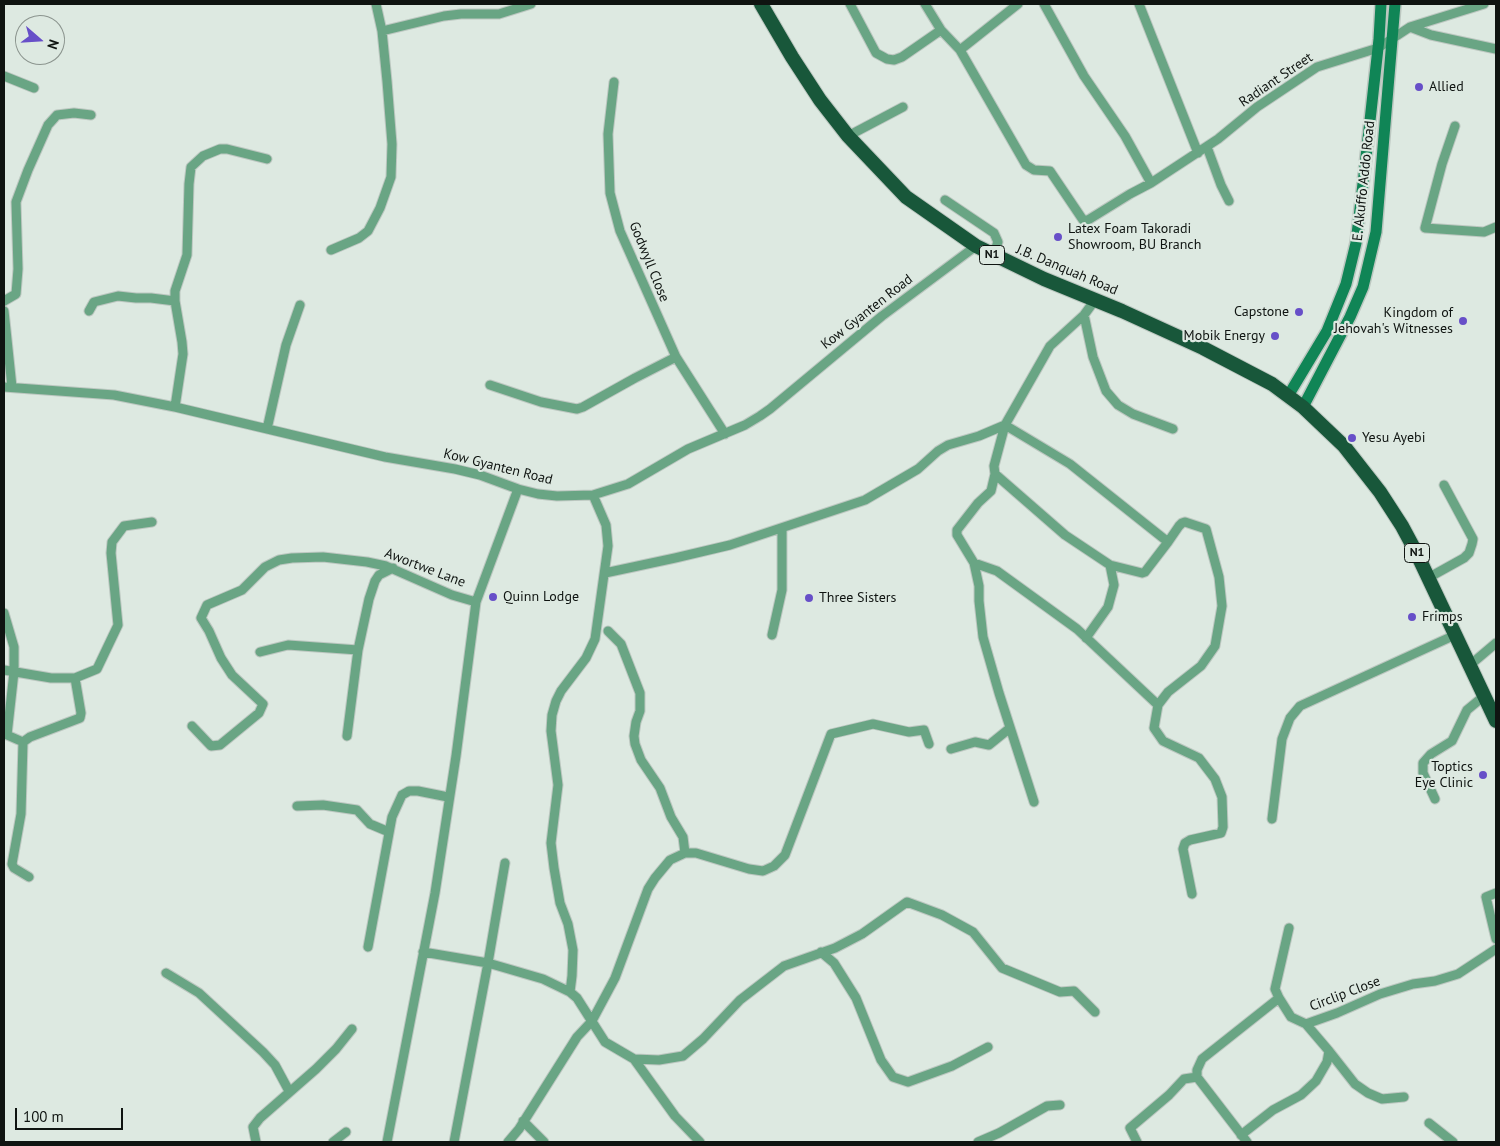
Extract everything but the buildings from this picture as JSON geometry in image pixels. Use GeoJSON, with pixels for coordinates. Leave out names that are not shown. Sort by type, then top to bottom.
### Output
{"type":"FeatureCollection","features":[{"type":"Feature","properties":{"kind":"highway","name":"J.B. Danquah Road"},"geometry":{"type":"LineString","coordinates":[[761,4],[820,100],[848,136],[906,197],[976,246],[993,255],[1229,361],[1272,384],[1303,407]]}},
{"type":"Feature","properties":{"kind":"highway","name":"N1"},"geometry":{"type":"LineString","coordinates":[[1303,407],[1344,446],[1380,492],[1406,533],[1496,721]]}},
{"type":"Feature","properties":{"kind":"main road","name":"E. Akuffo Addo Road"},"geometry":{"type":"LineString","coordinates":[[1288,396],[1327,331],[1346,284],[1357,234],[1370,130],[1381,4]]}},
{"type":"Feature","properties":{"kind":"main road","name":"E. Akuffo Addo Road"},"geometry":{"type":"LineString","coordinates":[[1303,407],[1350,318],[1364,287],[1376,232],[1395,4]]}},
{"type":"Feature","properties":{"kind":"street"},"geometry":{"type":"LineString","coordinates":[[331,250],[359,238],[368,231],[380,208],[391,177],[392,144],[382,31],[376,4]]}},
{"type":"Feature","properties":{"kind":"street"},"geometry":{"type":"LineString","coordinates":[[382,31],[444,16],[499,14],[531,4]]}},
{"type":"Feature","properties":{"kind":"street"},"geometry":{"type":"LineString","coordinates":[[850,4],[876,53],[887,59],[894,60],[902,57],[940,30]]}},
{"type":"Feature","properties":{"kind":"street"},"geometry":{"type":"LineString","coordinates":[[924,4],[940,30],[960,50],[1016,4]]}},
{"type":"Feature","properties":{"kind":"street"},"geometry":{"type":"LineString","coordinates":[[1044,4],[1084,76],[1125,136],[1151,183]]}},
{"type":"Feature","properties":{"kind":"street"},"geometry":{"type":"LineString","coordinates":[[1139,4],[1198,153]]}},
{"type":"Feature","properties":{"kind":"street","name":"Radiant Street"},"geometry":{"type":"LineString","coordinates":[[960,50],[1026,165],[1034,170],[1050,171],[1083,220],[1088,220],[1207,147],[1257,107],[1317,67],[1378,48],[1410,27],[1484,4]]}},
{"type":"Feature","properties":{"kind":"street"},"geometry":{"type":"LineString","coordinates":[[1410,27],[1431,35],[1496,49]]}},
{"type":"Feature","properties":{"kind":"street"},"geometry":{"type":"LineString","coordinates":[[4,76],[34,88]]}},
{"type":"Feature","properties":{"kind":"street","name":"Godwyll Close"},"geometry":{"type":"LineString","coordinates":[[614,82],[608,134],[610,193],[623,239],[676,357],[725,434]]}},
{"type":"Feature","properties":{"kind":"street"},"geometry":{"type":"LineString","coordinates":[[848,136],[903,107]]}},
{"type":"Feature","properties":{"kind":"street"},"geometry":{"type":"LineString","coordinates":[[4,301],[16,294],[18,269],[16,202],[48,125],[57,115],[91,116]]}},
{"type":"Feature","properties":{"kind":"street"},"geometry":{"type":"LineString","coordinates":[[1456,126],[1442,164],[1425,228],[1484,232],[1496,227]]}},
{"type":"Feature","properties":{"kind":"street"},"geometry":{"type":"LineString","coordinates":[[1207,147],[1229,201]]}},
{"type":"Feature","properties":{"kind":"street"},"geometry":{"type":"LineString","coordinates":[[175,408],[183,354],[175,301],[176,284],[184,268],[187,255],[189,184],[192,167],[203,156],[227,149],[267,159]]}},
{"type":"Feature","properties":{"kind":"street"},"geometry":{"type":"LineString","coordinates":[[945,200],[994,233],[998,242],[993,255]]}},
{"type":"Feature","properties":{"kind":"street","name":"Kow Gyanten Road"},"geometry":{"type":"LineString","coordinates":[[8,387],[114,395],[385,457],[463,471],[518,489],[557,496],[593,495],[628,484],[688,449],[745,425],[770,409],[882,316],[976,246]]}},
{"type":"Feature","properties":{"kind":"street"},"geometry":{"type":"LineString","coordinates":[[89,311],[94,302],[118,296],[175,301]]}},
{"type":"Feature","properties":{"kind":"street"},"geometry":{"type":"LineString","coordinates":[[1034,802],[983,637],[979,586],[974,563],[957,535],[957,530],[991,491],[995,474],[994,466],[1005,425],[1050,346],[1084,315],[1095,300]]}},
{"type":"Feature","properties":{"kind":"street"},"geometry":{"type":"LineString","coordinates":[[267,429],[286,346],[300,305]]}},
{"type":"Feature","properties":{"kind":"street"},"geometry":{"type":"LineString","coordinates":[[4,311],[8,387]]}},
{"type":"Feature","properties":{"kind":"street"},"geometry":{"type":"LineString","coordinates":[[1084,315],[1093,357],[1106,391],[1118,405],[1133,414],[1173,429]]}},
{"type":"Feature","properties":{"kind":"street"},"geometry":{"type":"LineString","coordinates":[[490,385],[541,402],[577,409],[676,357]]}},
{"type":"Feature","properties":{"kind":"street"},"geometry":{"type":"LineString","coordinates":[[604,573],[730,545],[865,500],[918,469],[938,451],[948,445],[979,436],[1005,425]]}},
{"type":"Feature","properties":{"kind":"street"},"geometry":{"type":"LineString","coordinates":[[1005,425],[1070,464],[1168,542]]}},
{"type":"Feature","properties":{"kind":"street"},"geometry":{"type":"LineString","coordinates":[[995,474],[1065,535],[1110,565],[1142,574],[1182,523],[1185,522],[1206,529],[1219,577],[1222,606],[1216,646],[1201,666],[1168,692],[1158,705],[1154,728],[1164,741],[1199,758],[1215,779],[1222,798],[1223,827],[1220,833],[1190,840],[1185,843],[1182,849],[1192,894]]}},
{"type":"Feature","properties":{"kind":"street"},"geometry":{"type":"LineString","coordinates":[[1428,578],[1464,558],[1469,553],[1472,544],[1473,538],[1444,485]]}},
{"type":"Feature","properties":{"kind":"street"},"geometry":{"type":"LineString","coordinates":[[387,1142],[435,893],[448,798],[456,756],[476,602],[518,489]]}},
{"type":"Feature","properties":{"kind":"street"},"geometry":{"type":"LineString","coordinates":[[570,992],[573,950],[568,924],[560,903],[552,843],[558,785],[551,731],[552,715],[556,701],[561,691],[586,658],[595,638],[608,546],[606,525],[593,495]]}},
{"type":"Feature","properties":{"kind":"street"},"geometry":{"type":"LineString","coordinates":[[4,670],[51,678],[75,678],[96,669],[118,625],[111,554],[112,542],[124,526],[152,522]]}},
{"type":"Feature","properties":{"kind":"street"},"geometry":{"type":"LineString","coordinates":[[772,634],[782,590],[782,528]]}},
{"type":"Feature","properties":{"kind":"street","name":"Awortwe Lane"},"geometry":{"type":"LineString","coordinates":[[192,726],[211,746],[220,745],[259,713],[263,704],[232,675],[221,658],[201,618],[208,605],[242,590],[265,568],[280,560],[323,557],[367,562],[393,568],[452,595],[476,602]]}},
{"type":"Feature","properties":{"kind":"street"},"geometry":{"type":"LineString","coordinates":[[974,563],[997,571],[1077,629],[1158,705]]}},
{"type":"Feature","properties":{"kind":"street"},"geometry":{"type":"LineString","coordinates":[[1086,638],[1108,607],[1114,585],[1110,565]]}},
{"type":"Feature","properties":{"kind":"street"},"geometry":{"type":"LineString","coordinates":[[347,736],[358,650],[369,599],[379,575],[393,568]]}},
{"type":"Feature","properties":{"kind":"street"},"geometry":{"type":"LineString","coordinates":[[4,613],[14,647],[14,672],[7,735],[23,742]]}},
{"type":"Feature","properties":{"kind":"street"},"geometry":{"type":"LineString","coordinates":[[608,631],[621,644],[640,693],[640,711],[634,736],[635,744],[642,760],[660,788],[671,817],[683,836],[685,853]]}},
{"type":"Feature","properties":{"kind":"street"},"geometry":{"type":"LineString","coordinates":[[1272,819],[1282,739],[1290,718],[1300,706],[1455,635]]}},
{"type":"Feature","properties":{"kind":"street"},"geometry":{"type":"LineString","coordinates":[[1470,665],[1496,643]]}},
{"type":"Feature","properties":{"kind":"street"},"geometry":{"type":"LineString","coordinates":[[260,652],[288,645],[358,650]]}},
{"type":"Feature","properties":{"kind":"street"},"geometry":{"type":"LineString","coordinates":[[23,742],[30,737],[80,718],[81,713],[75,678]]}},
{"type":"Feature","properties":{"kind":"street"},"geometry":{"type":"LineString","coordinates":[[1435,799],[1422,773],[1423,764],[1431,754],[1452,741],[1467,710],[1484,696]]}},
{"type":"Feature","properties":{"kind":"street"},"geometry":{"type":"LineString","coordinates":[[508,1142],[578,1037],[592,1021],[615,978],[648,889],[654,878],[670,860],[685,853],[696,853],[756,870],[763,871],[774,866],[785,855],[831,734],[873,724],[910,732],[924,730],[929,744]]}},
{"type":"Feature","properties":{"kind":"street"},"geometry":{"type":"LineString","coordinates":[[951,749],[975,742],[989,744],[1010,728]]}},
{"type":"Feature","properties":{"kind":"street"},"geometry":{"type":"LineString","coordinates":[[23,742],[21,814],[12,859],[14,868],[29,877]]}},
{"type":"Feature","properties":{"kind":"street"},"geometry":{"type":"LineString","coordinates":[[368,947],[392,817],[402,795],[409,791],[418,791],[448,798]]}},
{"type":"Feature","properties":{"kind":"street"},"geometry":{"type":"LineString","coordinates":[[297,806],[323,804],[357,810],[370,824],[389,832]]}},
{"type":"Feature","properties":{"kind":"street"},"geometry":{"type":"LineString","coordinates":[[454,1142],[505,863]]}},
{"type":"Feature","properties":{"kind":"street"},"geometry":{"type":"LineString","coordinates":[[1496,892],[1486,898],[1496,939]]}},
{"type":"Feature","properties":{"kind":"street"},"geometry":{"type":"LineString","coordinates":[[634,1059],[659,1060],[682,1056],[703,1039],[740,1000],[784,966],[834,948],[862,934],[906,902],[942,915],[973,932],[1002,968],[1060,992],[1074,991],[1095,1012]]}},
{"type":"Feature","properties":{"kind":"street"},"geometry":{"type":"LineString","coordinates":[[1289,928],[1275,989],[1278,998],[1202,1059],[1197,1070],[1197,1077],[1244,1139],[1273,1110],[1301,1094],[1316,1081],[1327,1062],[1329,1051]]}},
{"type":"Feature","properties":{"kind":"street","name":"Circlip Close"},"geometry":{"type":"LineString","coordinates":[[1278,998],[1291,1017],[1306,1024],[1380,994],[1458,974],[1496,949]]}},
{"type":"Feature","properties":{"kind":"street"},"geometry":{"type":"LineString","coordinates":[[423,952],[488,963],[543,979],[570,992],[577,998],[605,1042],[634,1059],[675,1116],[700,1142]]}},
{"type":"Feature","properties":{"kind":"street"},"geometry":{"type":"LineString","coordinates":[[822,952],[834,963],[856,998],[881,1060],[893,1077],[908,1082],[952,1066],[988,1047]]}},
{"type":"Feature","properties":{"kind":"street"},"geometry":{"type":"LineString","coordinates":[[166,973],[200,993],[263,1052],[275,1065],[289,1091]]}},
{"type":"Feature","properties":{"kind":"street"},"geometry":{"type":"LineString","coordinates":[[1306,1024],[1355,1084],[1368,1093],[1382,1099],[1404,1097]]}},
{"type":"Feature","properties":{"kind":"street"},"geometry":{"type":"LineString","coordinates":[[256,1142],[253,1127],[260,1118],[316,1069],[352,1029]]}},
{"type":"Feature","properties":{"kind":"street"},"geometry":{"type":"LineString","coordinates":[[1137,1142],[1130,1128],[1168,1096],[1184,1079],[1197,1077]]}},
{"type":"Feature","properties":{"kind":"street"},"geometry":{"type":"LineString","coordinates":[[978,1142],[999,1133],[1047,1106],[1060,1106]]}},
{"type":"Feature","properties":{"kind":"street"},"geometry":{"type":"LineString","coordinates":[[523,1121],[544,1142]]}},
{"type":"Feature","properties":{"kind":"street"},"geometry":{"type":"LineString","coordinates":[[1429,1123],[1453,1142]]}},
{"type":"Feature","properties":{"kind":"street"},"geometry":{"type":"LineString","coordinates":[[333,1142],[346,1132]]}},
{"type":"Feature","properties":{"kind":"place","name":"Allied"},"geometry":{"type":"Point","coordinates":[1419,87]}},
{"type":"Feature","properties":{"kind":"place","name":"Latex Foam Takoradi Showroom, BU Branch"},"geometry":{"type":"Point","coordinates":[1058,237]}},
{"type":"Feature","properties":{"kind":"place","name":"Capstone"},"geometry":{"type":"Point","coordinates":[1299,312]}},
{"type":"Feature","properties":{"kind":"place","name":"Kingdom of Jehovah's Witnesses"},"geometry":{"type":"Point","coordinates":[1463,321]}},
{"type":"Feature","properties":{"kind":"place","name":"Mobik Energy"},"geometry":{"type":"Point","coordinates":[1275,336]}},
{"type":"Feature","properties":{"kind":"place","name":"Yesu Ayebi"},"geometry":{"type":"Point","coordinates":[1352,438]}},
{"type":"Feature","properties":{"kind":"place","name":"Quinn Lodge"},"geometry":{"type":"Point","coordinates":[493,597]}},
{"type":"Feature","properties":{"kind":"place","name":"Three Sisters"},"geometry":{"type":"Point","coordinates":[809,598]}},
{"type":"Feature","properties":{"kind":"place","name":"Frimps"},"geometry":{"type":"Point","coordinates":[1412,617]}},
{"type":"Feature","properties":{"kind":"place","name":"Toptics Eye Clinic"},"geometry":{"type":"Point","coordinates":[1483,775]}}]}
